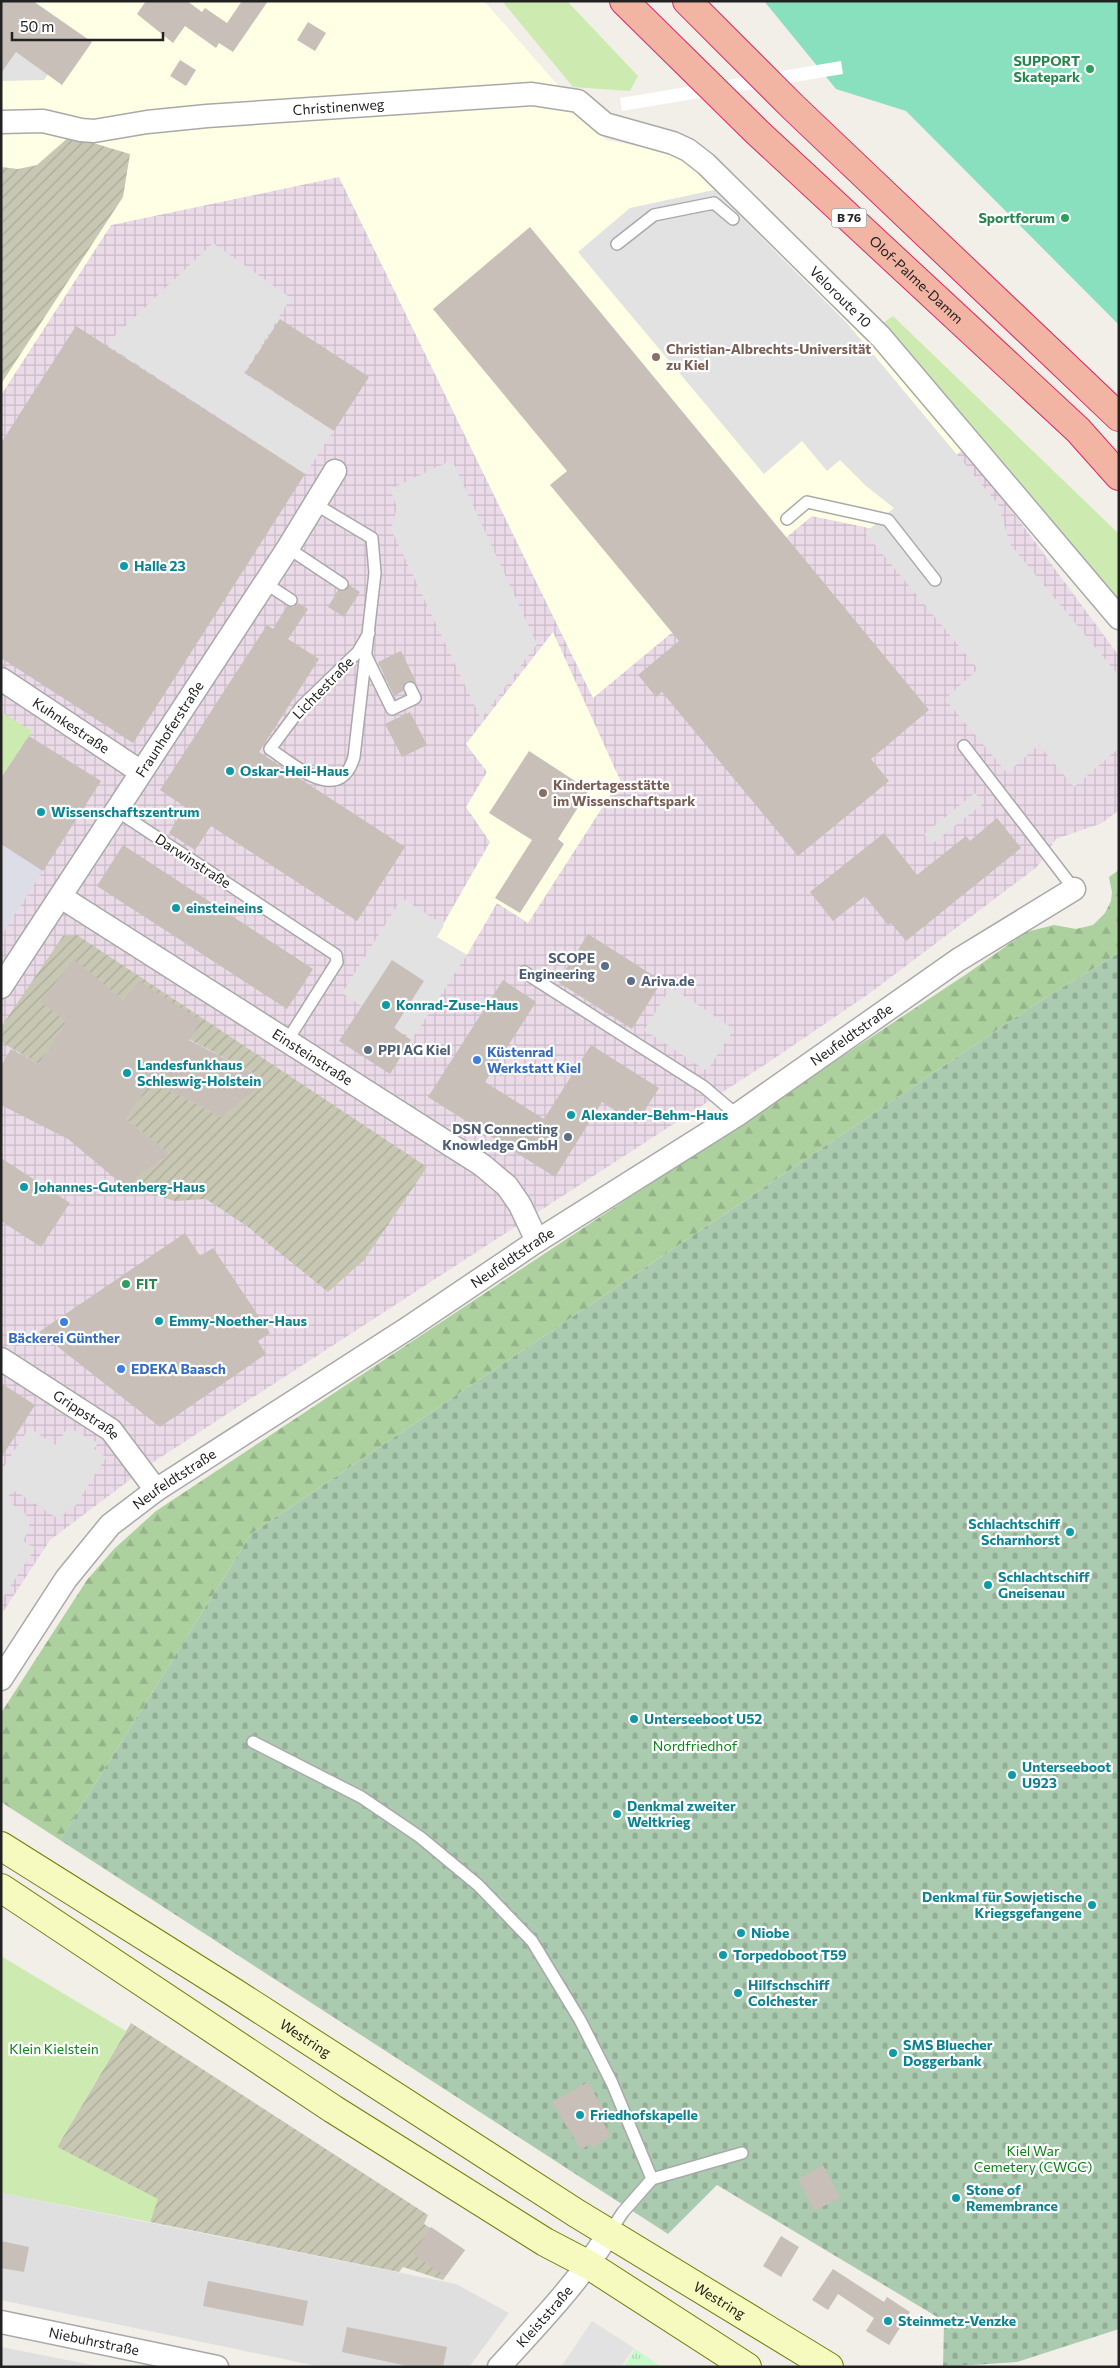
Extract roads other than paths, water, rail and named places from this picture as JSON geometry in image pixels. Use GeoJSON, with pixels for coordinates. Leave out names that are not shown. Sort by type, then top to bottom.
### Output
{"type":"FeatureCollection","features":[{"type":"Feature","properties":{"kind":"highway","name":"Olof-Palme-Damm"},"geometry":{"type":"LineString","coordinates":[[624,1],[756,132],[1078,430],[1119,476]]}},
{"type":"Feature","properties":{"kind":"highway"},"geometry":{"type":"LineString","coordinates":[[687,1],[793,106],[1119,417]]}},
{"type":"Feature","properties":{"kind":"highway"},"geometry":{"type":"LineString","coordinates":[[1078,430],[1119,466]]}},
{"type":"Feature","properties":{"kind":"main road","name":"Westring"},"geometry":{"type":"LineString","coordinates":[[1,1846],[235,1993],[609,2233],[829,2367]]}},
{"type":"Feature","properties":{"kind":"main road"},"geometry":{"type":"LineString","coordinates":[[1,1888],[334,2109],[545,2242],[589,2265],[747,2367]]}},
{"type":"Feature","properties":{"kind":"street","name":"Christinenweg"},"geometry":{"type":"LineString","coordinates":[[1,122],[43,121],[81,130],[100,130],[130,124],[207,116],[517,94],[544,95],[578,102]]}},
{"type":"Feature","properties":{"kind":"street","name":"Veloroute 10"},"geometry":{"type":"LineString","coordinates":[[578,102],[605,124],[628,132],[662,139],[680,146],[719,177],[881,337],[1119,618]]}},
{"type":"Feature","properties":{"kind":"street","name":"Fraunhoferstraße"},"geometry":{"type":"LineString","coordinates":[[1,987],[288,548],[335,471]]}},
{"type":"Feature","properties":{"kind":"street","name":"Kuhnkestraße"},"geometry":{"type":"LineString","coordinates":[[1,679],[141,772]]}},
{"type":"Feature","properties":{"kind":"street","name":"Neufeldtstraße"},"geometry":{"type":"LineString","coordinates":[[1,1678],[66,1579],[110,1525],[156,1490],[408,1328],[537,1241],[737,1115],[958,960],[1074,889]]}},
{"type":"Feature","properties":{"kind":"street","name":"Einsteinstraße"},"geometry":{"type":"LineString","coordinates":[[61,897],[482,1165],[508,1186],[520,1205],[537,1241]]}},
{"type":"Feature","properties":{"kind":"street","name":"Grippstraße"},"geometry":{"type":"LineString","coordinates":[[1,1359],[111,1430],[156,1490]]}},
{"type":"Feature","properties":{"kind":"street"},"geometry":{"type":"LineString","coordinates":[[589,2265],[609,2233]]}},
{"type":"Feature","properties":{"kind":"street","name":"Kleiststraße"},"geometry":{"type":"LineString","coordinates":[[499,2367],[589,2265]]}},
{"type":"Feature","properties":{"kind":"street","name":"Niebuhrstraße"},"geometry":{"type":"LineString","coordinates":[[1,2322],[217,2367]]}},
{"type":"Feature","properties":{"kind":"lane"},"geometry":{"type":"LineString","coordinates":[[617,244],[654,215],[714,203],[733,219]]}},
{"type":"Feature","properties":{"kind":"lane"},"geometry":{"type":"LineString","coordinates":[[787,519],[807,502],[888,520],[935,580]]}},
{"type":"Feature","properties":{"kind":"lane","name":"Lichtestraße"},"geometry":{"type":"LineString","coordinates":[[316,504],[372,538],[375,573],[369,632],[354,757],[350,768],[342,776],[323,781],[311,777],[270,749],[302,706],[358,652],[369,632]]}},
{"type":"Feature","properties":{"kind":"lane"},"geometry":{"type":"LineString","coordinates":[[288,548],[342,584]]}},
{"type":"Feature","properties":{"kind":"lane"},"geometry":{"type":"LineString","coordinates":[[265,583],[291,600]]}},
{"type":"Feature","properties":{"kind":"lane"},"geometry":{"type":"LineString","coordinates":[[366,656],[400,705]]}},
{"type":"Feature","properties":{"kind":"lane"},"geometry":{"type":"LineString","coordinates":[[964,746],[1074,889]]}},
{"type":"Feature","properties":{"kind":"lane","name":"Darwinstraße"},"geometry":{"type":"LineString","coordinates":[[116,811],[336,955],[337,962],[287,1041]]}},
{"type":"Feature","properties":{"kind":"lane"},"geometry":{"type":"LineString","coordinates":[[524,972],[704,1087],[737,1115]]}},
{"type":"Feature","properties":{"kind":"lane"},"geometry":{"type":"LineString","coordinates":[[253,1742],[361,1797],[420,1837],[478,1885],[532,1941],[580,2020],[612,2082],[652,2179]]}},
{"type":"Feature","properties":{"kind":"lane"},"geometry":{"type":"LineString","coordinates":[[609,2233],[623,2212],[652,2179],[742,2153]]}},
{"type":"Feature","properties":{"kind":"place","name":"SUPPORT Skatepark"},"geometry":{"type":"Point","coordinates":[1090,69]}},
{"type":"Feature","properties":{"kind":"place","name":"Sportforum"},"geometry":{"type":"Point","coordinates":[1065,218]}},
{"type":"Feature","properties":{"kind":"place","name":"Christian-Albrechts-Universität zu Kiel"},"geometry":{"type":"Point","coordinates":[656,357]}},
{"type":"Feature","properties":{"kind":"place","name":"Halle 23"},"geometry":{"type":"Point","coordinates":[124,566]}},
{"type":"Feature","properties":{"kind":"place","name":"Oskar-Heil-Haus"},"geometry":{"type":"Point","coordinates":[230,771]}},
{"type":"Feature","properties":{"kind":"place","name":"Kindertagesstätte im Wissenschaftspark"},"geometry":{"type":"Point","coordinates":[543,793]}},
{"type":"Feature","properties":{"kind":"place","name":"Wissenschaftszentrum"},"geometry":{"type":"Point","coordinates":[41,812]}},
{"type":"Feature","properties":{"kind":"place","name":"einsteineins"},"geometry":{"type":"Point","coordinates":[176,908]}},
{"type":"Feature","properties":{"kind":"place","name":"SCOPE Engineering"},"geometry":{"type":"Point","coordinates":[605,966]}},
{"type":"Feature","properties":{"kind":"place","name":"Ariva.de"},"geometry":{"type":"Point","coordinates":[631,981]}},
{"type":"Feature","properties":{"kind":"place","name":"Konrad-Zuse-Haus"},"geometry":{"type":"Point","coordinates":[386,1005]}},
{"type":"Feature","properties":{"kind":"place","name":"PPI AG Kiel"},"geometry":{"type":"Point","coordinates":[368,1050]}},
{"type":"Feature","properties":{"kind":"place","name":"Küstenrad Werkstatt Kiel"},"geometry":{"type":"Point","coordinates":[477,1060]}},
{"type":"Feature","properties":{"kind":"place","name":"Landesfunkhaus Schleswig-Holstein"},"geometry":{"type":"Point","coordinates":[127,1073]}},
{"type":"Feature","properties":{"kind":"place","name":"Alexander-Behm-Haus"},"geometry":{"type":"Point","coordinates":[571,1115]}},
{"type":"Feature","properties":{"kind":"place","name":"DSN Connecting Knowledge GmbH"},"geometry":{"type":"Point","coordinates":[568,1137]}},
{"type":"Feature","properties":{"kind":"place","name":"Johannes-Gutenberg-Haus"},"geometry":{"type":"Point","coordinates":[24,1187]}},
{"type":"Feature","properties":{"kind":"place","name":"FIT"},"geometry":{"type":"Point","coordinates":[126,1284]}},
{"type":"Feature","properties":{"kind":"place","name":"Emmy-Noether-Haus"},"geometry":{"type":"Point","coordinates":[159,1321]}},
{"type":"Feature","properties":{"kind":"place","name":"Bäckerei Günther"},"geometry":{"type":"Point","coordinates":[64,1322]}},
{"type":"Feature","properties":{"kind":"place","name":"EDEKA Baasch"},"geometry":{"type":"Point","coordinates":[121,1369]}},
{"type":"Feature","properties":{"kind":"place","name":"Schlachtschiff Scharnhorst"},"geometry":{"type":"Point","coordinates":[1070,1532]}},
{"type":"Feature","properties":{"kind":"place","name":"Schlachtschiff Gneisenau"},"geometry":{"type":"Point","coordinates":[988,1585]}},
{"type":"Feature","properties":{"kind":"place","name":"Unterseeboot U52"},"geometry":{"type":"Point","coordinates":[634,1719]}},
{"type":"Feature","properties":{"kind":"place","name":"Unterseeboot U923"},"geometry":{"type":"Point","coordinates":[1012,1775]}},
{"type":"Feature","properties":{"kind":"place","name":"Denkmal zweiter Weltkrieg"},"geometry":{"type":"Point","coordinates":[617,1814]}},
{"type":"Feature","properties":{"kind":"place","name":"Denkmal für Sowjetische Kriegsgefangene"},"geometry":{"type":"Point","coordinates":[1092,1905]}},
{"type":"Feature","properties":{"kind":"place","name":"Niobe"},"geometry":{"type":"Point","coordinates":[741,1933]}},
{"type":"Feature","properties":{"kind":"place","name":"Torpedoboot T59"},"geometry":{"type":"Point","coordinates":[723,1955]}},
{"type":"Feature","properties":{"kind":"place","name":"Hilfschschiff Colchester"},"geometry":{"type":"Point","coordinates":[738,1993]}},
{"type":"Feature","properties":{"kind":"place","name":"SMS Bluecher Doggerbank"},"geometry":{"type":"Point","coordinates":[893,2053]}},
{"type":"Feature","properties":{"kind":"place","name":"Friedhofskapelle"},"geometry":{"type":"Point","coordinates":[580,2115]}},
{"type":"Feature","properties":{"kind":"place","name":"Stone of Remembrance"},"geometry":{"type":"Point","coordinates":[956,2198]}},
{"type":"Feature","properties":{"kind":"place","name":"Steinmetz-Venzke"},"geometry":{"type":"Point","coordinates":[888,2321]}},
{"type":"Feature","properties":{"kind":"park label","name":"Nordfriedhof"},"geometry":{"type":"Point","coordinates":[695,1746]}},
{"type":"Feature","properties":{"kind":"park label","name":"Klein Kielstein"},"geometry":{"type":"Point","coordinates":[54,2049]}},
{"type":"Feature","properties":{"kind":"park label","name":"Kiel War Cemetery (CWGC)"},"geometry":{"type":"Point","coordinates":[1033,2160]}}]}
